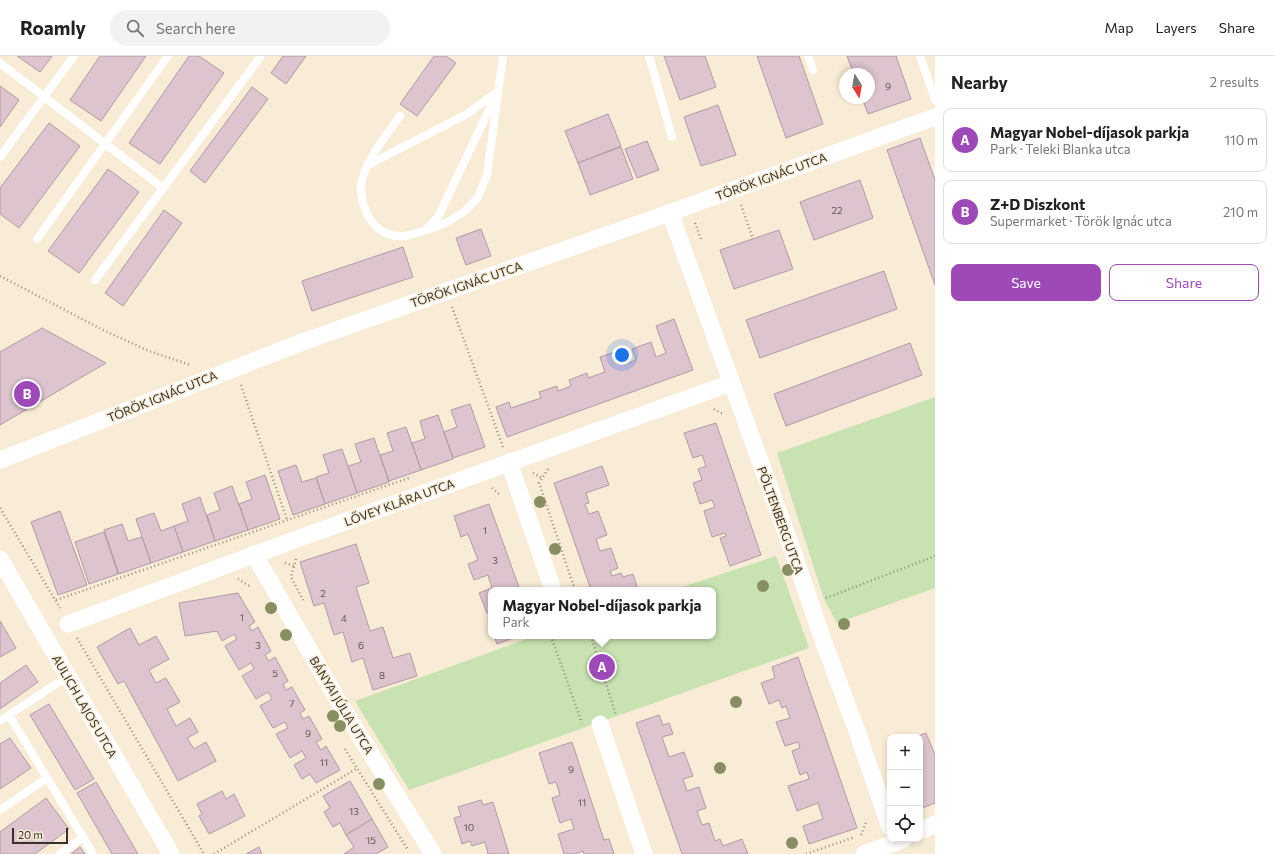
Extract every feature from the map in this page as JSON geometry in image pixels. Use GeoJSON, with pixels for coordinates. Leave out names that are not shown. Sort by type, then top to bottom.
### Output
{"type":"FeatureCollection","features":[{"type":"Feature","properties":{"kind":"street","name":"TÖRÖK IGNÁC UTCA"},"geometry":{"type":"LineString","coordinates":[[0,460],[235,367],[446,291],[670,213],[935,117]]}},
{"type":"Feature","properties":{"kind":"street","name":"PÖLTENBERG UTCA"},"geometry":{"type":"LineString","coordinates":[[670,213],[887,819]]}},
{"type":"Feature","properties":{"kind":"street","name":"LŐVEY KLÁRA UTCA"},"geometry":{"type":"LineString","coordinates":[[68,624],[254,554],[296,547],[509,462],[731,383]]}},
{"type":"Feature","properties":{"kind":"street"},"geometry":{"type":"LineString","coordinates":[[509,462],[552,587]]}},
{"type":"Feature","properties":{"kind":"street","name":"BÁNYAI JÚLIA UTCA"},"geometry":{"type":"LineString","coordinates":[[254,554],[339,702],[433,854]]}},
{"type":"Feature","properties":{"kind":"street","name":"AULICH LAJOS UTCA"},"geometry":{"type":"LineString","coordinates":[[0,559],[171,854]]}},
{"type":"Feature","properties":{"kind":"street"},"geometry":{"type":"LineString","coordinates":[[600,724],[644,854]]}},
{"type":"Feature","properties":{"kind":"street"},"geometry":{"type":"LineString","coordinates":[[923,829],[935,824]]}},
{"type":"Feature","properties":{"kind":"street"},"geometry":{"type":"LineString","coordinates":[[864,854],[898,844]]}},
{"type":"Feature","properties":{"kind":"lane"},"geometry":{"type":"LineString","coordinates":[[0,157],[74,56]]}},
{"type":"Feature","properties":{"kind":"lane"},"geometry":{"type":"LineString","coordinates":[[37,239],[168,56]]}},
{"type":"Feature","properties":{"kind":"lane"},"geometry":{"type":"LineString","coordinates":[[95,280],[261,56]]}},
{"type":"Feature","properties":{"kind":"lane"},"geometry":{"type":"LineString","coordinates":[[400,116],[367,165],[361,188],[365,210],[376,228],[390,235],[403,237],[448,222],[464,211],[478,197],[487,175],[503,56]]}},
{"type":"Feature","properties":{"kind":"lane"},"geometry":{"type":"LineString","coordinates":[[649,56],[672,137]]}},
{"type":"Feature","properties":{"kind":"lane"},"geometry":{"type":"LineString","coordinates":[[808,56],[813,70]]}},
{"type":"Feature","properties":{"kind":"lane"},"geometry":{"type":"LineString","coordinates":[[920,56],[935,100]]}},
{"type":"Feature","properties":{"kind":"lane"},"geometry":{"type":"LineString","coordinates":[[0,63],[163,188]]}},
{"type":"Feature","properties":{"kind":"lane"},"geometry":{"type":"LineString","coordinates":[[367,165],[467,114],[498,91]]}},
{"type":"Feature","properties":{"kind":"lane"},"geometry":{"type":"LineString","coordinates":[[424,231],[438,217],[498,91]]}},
{"type":"Feature","properties":{"kind":"lane"},"geometry":{"type":"LineString","coordinates":[[0,721],[68,676]]}},
{"type":"Feature","properties":{"kind":"lane"},"geometry":{"type":"LineString","coordinates":[[9,716],[93,854]]}},
{"type":"Feature","properties":{"kind":"lane"},"geometry":{"type":"LineString","coordinates":[[0,810],[47,778]]}},
{"type":"Feature","properties":{"kind":"lane"},"geometry":{"type":"LineString","coordinates":[[60,854],[83,837]]}},
{"type":"Feature","properties":{"kind":"path"},"geometry":{"type":"LineString","coordinates":[[739,198],[753,239]]}},
{"type":"Feature","properties":{"kind":"path"},"geometry":{"type":"LineString","coordinates":[[0,276],[116,336],[149,351],[184,362],[214,376]]}},
{"type":"Feature","properties":{"kind":"path"},"geometry":{"type":"LineString","coordinates":[[446,291],[509,462]]}},
{"type":"Feature","properties":{"kind":"path"},"geometry":{"type":"LineString","coordinates":[[235,367],[296,547],[291,577],[306,605]]}},
{"type":"Feature","properties":{"kind":"path"},"geometry":{"type":"LineString","coordinates":[[707,411],[714,409],[724,415]]}},
{"type":"Feature","properties":{"kind":"path"},"geometry":{"type":"LineString","coordinates":[[495,448],[510,442]]}},
{"type":"Feature","properties":{"kind":"path"},"geometry":{"type":"LineString","coordinates":[[553,467],[546,470],[539,483],[574,587]]}},
{"type":"Feature","properties":{"kind":"path"},"geometry":{"type":"LineString","coordinates":[[56,600],[413,476]]}},
{"type":"Feature","properties":{"kind":"path"},"geometry":{"type":"LineString","coordinates":[[490,487],[500,494],[502,502]]}},
{"type":"Feature","properties":{"kind":"path"},"geometry":{"type":"LineString","coordinates":[[0,508],[56,600],[68,624],[204,854]]}},
{"type":"Feature","properties":{"kind":"path"},"geometry":{"type":"LineString","coordinates":[[824,599],[935,556]]}},
{"type":"Feature","properties":{"kind":"path"},"geometry":{"type":"LineString","coordinates":[[234,577],[250,587],[254,593]]}},
{"type":"Feature","properties":{"kind":"path"},"geometry":{"type":"LineString","coordinates":[[552,639],[584,729]]}},
{"type":"Feature","properties":{"kind":"path"},"geometry":{"type":"LineString","coordinates":[[592,639],[617,718]]}},
{"type":"Feature","properties":{"kind":"path"},"geometry":{"type":"LineString","coordinates":[[345,748],[356,769],[410,854]]}},
{"type":"Feature","properties":{"kind":"path"},"geometry":{"type":"LineString","coordinates":[[214,854],[374,758]]}},
{"type":"Feature","properties":{"kind":"path"},"geometry":{"type":"LineString","coordinates":[[806,854],[862,835],[868,817]]}},
{"type":"Feature","properties":{"kind":"green space"},"geometry":{"type":"Polygon","coordinates":[[[935,397],[935,588],[837,623],[824,599],[777,453],[935,397]]]}},
{"type":"Feature","properties":{"kind":"green space"},"geometry":{"type":"Polygon","coordinates":[[[776,556],[809,648],[409,790],[355,701],[527,639],[716,639],[716,587],[682,587],[776,556]]]}},
{"type":"Feature","properties":{"kind":"building"},"geometry":{"type":"Polygon","coordinates":[[[17,56],[52,56],[40,72],[17,56]]]}},
{"type":"Feature","properties":{"kind":"building"},"geometry":{"type":"Polygon","coordinates":[[[100,56],[146,56],[101,121],[70,100],[100,56]]]}},
{"type":"Feature","properties":{"kind":"building"},"geometry":{"type":"Polygon","coordinates":[[[189,56],[199,56],[224,73],[160,164],[129,143],[189,56]]]}},
{"type":"Feature","properties":{"kind":"building"},"geometry":{"type":"Polygon","coordinates":[[[283,56],[306,56],[286,84],[271,73],[283,56]]]}},
{"type":"Feature","properties":{"kind":"building"},"geometry":{"type":"Polygon","coordinates":[[[434,56],[446,56],[456,63],[417,116],[400,104],[434,56]]]}},
{"type":"Feature","properties":{"kind":"building"},"geometry":{"type":"Polygon","coordinates":[[[664,56],[705,56],[716,87],[680,100],[664,56]]]}},
{"type":"Feature","properties":{"kind":"building"},"geometry":{"type":"Polygon","coordinates":[[[757,56],[799,56],[823,124],[786,138],[757,56]]]}},
{"type":"Feature","properties":{"kind":"building"},"geometry":{"type":"Polygon","coordinates":[[[847,56],[896,56],[911,99],[868,114],[864,104],[875,104],[875,68],[852,68],[847,56]]]}},
{"type":"Feature","properties":{"kind":"building"},"geometry":{"type":"Polygon","coordinates":[[[0,86],[19,100],[0,127],[0,86]]]}},
{"type":"Feature","properties":{"kind":"building"},"geometry":{"type":"Polygon","coordinates":[[[252,87],[268,99],[205,183],[190,171],[252,87]]]}},
{"type":"Feature","properties":{"kind":"building"},"geometry":{"type":"Polygon","coordinates":[[[718,105],[736,155],[701,166],[684,117],[718,105]]]}},
{"type":"Feature","properties":{"kind":"building"},"geometry":{"type":"Polygon","coordinates":[[[608,114],[621,146],[578,163],[565,131],[608,114]]]}},
{"type":"Feature","properties":{"kind":"building"},"geometry":{"type":"Polygon","coordinates":[[[49,123],[80,146],[19,228],[0,214],[0,188],[49,123]]]}},
{"type":"Feature","properties":{"kind":"building"},"geometry":{"type":"Polygon","coordinates":[[[920,138],[935,180],[935,285],[887,150],[920,138]]]}},
{"type":"Feature","properties":{"kind":"building"},"geometry":{"type":"Polygon","coordinates":[[[647,141],[659,170],[637,178],[625,149],[647,141]]]}},
{"type":"Feature","properties":{"kind":"building"},"geometry":{"type":"Polygon","coordinates":[[[621,147],[633,179],[590,195],[578,163],[621,147]]]}},
{"type":"Feature","properties":{"kind":"building"},"geometry":{"type":"Polygon","coordinates":[[[108,169],[139,192],[79,273],[48,251],[108,169]]]}},
{"type":"Feature","properties":{"kind":"building"},"geometry":{"type":"Polygon","coordinates":[[[860,180],[873,218],[814,240],[800,202],[860,180]]]}},
{"type":"Feature","properties":{"kind":"building"},"geometry":{"type":"Polygon","coordinates":[[[164,210],[182,223],[123,306],[105,293],[164,210]]]}},
{"type":"Feature","properties":{"kind":"building"},"geometry":{"type":"Polygon","coordinates":[[[481,229],[491,256],[466,265],[456,238],[481,229]]]}},
{"type":"Feature","properties":{"kind":"building"},"geometry":{"type":"Polygon","coordinates":[[[779,230],[793,269],[734,289],[720,250],[779,230]]]}},
{"type":"Feature","properties":{"kind":"building"},"geometry":{"type":"Polygon","coordinates":[[[403,247],[413,277],[312,311],[302,281],[403,247]]]}},
{"type":"Feature","properties":{"kind":"building"},"geometry":{"type":"Polygon","coordinates":[[[884,271],[897,309],[760,358],[746,320],[884,271]]]}},
{"type":"Feature","properties":{"kind":"building"},"geometry":{"type":"Polygon","coordinates":[[[674,319],[693,370],[507,437],[496,407],[509,402],[511,408],[541,398],[539,392],[557,386],[558,391],[571,386],[569,380],[587,373],[588,378],[605,372],[600,357],[618,351],[623,365],[636,360],[632,349],[651,342],[656,357],[666,353],[656,326],[674,319]]]}},
{"type":"Feature","properties":{"kind":"building"},"geometry":{"type":"Polygon","coordinates":[[[42,328],[106,363],[0,425],[0,352],[42,328]]]}},
{"type":"Feature","properties":{"kind":"building"},"geometry":{"type":"Polygon","coordinates":[[[910,343],[922,375],[786,426],[774,394],[910,343]]]}},
{"type":"Feature","properties":{"kind":"building"},"geometry":{"type":"Polygon","coordinates":[[[470,404],[485,447],[453,458],[444,432],[457,427],[451,410],[470,404]]]}},
{"type":"Feature","properties":{"kind":"building"},"geometry":{"type":"Polygon","coordinates":[[[438,415],[453,459],[421,470],[412,443],[425,439],[420,421],[438,415]]]}},
{"type":"Feature","properties":{"kind":"building"},"geometry":{"type":"Polygon","coordinates":[[[716,423],[761,555],[730,566],[720,538],[726,536],[725,533],[712,537],[704,511],[715,507],[712,500],[700,504],[693,483],[702,480],[698,469],[706,466],[702,455],[693,458],[684,433],[716,423]]]}},
{"type":"Feature","properties":{"kind":"building"},"geometry":{"type":"Polygon","coordinates":[[[406,427],[421,470],[389,481],[380,455],[393,451],[387,433],[406,427]]]}},
{"type":"Feature","properties":{"kind":"building"},"geometry":{"type":"Polygon","coordinates":[[[374,438],[389,482],[357,493],[348,466],[361,462],[355,444],[374,438]]]}},
{"type":"Feature","properties":{"kind":"building"},"geometry":{"type":"Polygon","coordinates":[[[342,449],[357,493],[325,504],[316,477],[329,473],[323,455],[342,449]]]}},
{"type":"Feature","properties":{"kind":"building"},"geometry":{"type":"Polygon","coordinates":[[[296,465],[302,482],[316,478],[325,504],[293,515],[278,471],[296,465]]]}},
{"type":"Feature","properties":{"kind":"building"},"geometry":{"type":"Polygon","coordinates":[[[602,466],[609,485],[586,493],[589,503],[585,504],[589,514],[598,511],[607,535],[596,539],[600,551],[611,548],[618,568],[610,571],[612,576],[621,573],[623,577],[633,574],[637,587],[590,587],[554,483],[602,466]]]}},
{"type":"Feature","properties":{"kind":"building"},"geometry":{"type":"Polygon","coordinates":[[[265,475],[280,519],[248,530],[239,504],[252,499],[246,482],[265,475]]]}},
{"type":"Feature","properties":{"kind":"building"},"geometry":{"type":"Polygon","coordinates":[[[232,486],[248,530],[215,541],[207,515],[220,510],[214,493],[232,486]]]}},
{"type":"Feature","properties":{"kind":"building"},"geometry":{"type":"Polygon","coordinates":[[[200,497],[215,541],[183,552],[174,526],[188,521],[182,504],[200,497]]]}},
{"type":"Feature","properties":{"kind":"building"},"geometry":{"type":"Polygon","coordinates":[[[489,504],[519,587],[492,587],[488,575],[474,580],[468,564],[478,560],[468,534],[461,537],[454,516],[489,504]]]}},
{"type":"Feature","properties":{"kind":"building"},"geometry":{"type":"Polygon","coordinates":[[[60,511],[87,585],[58,595],[31,522],[60,511]]]}},
{"type":"Feature","properties":{"kind":"building"},"geometry":{"type":"Polygon","coordinates":[[[154,513],[161,531],[174,526],[183,552],[151,563],[136,519],[154,513]]]}},
{"type":"Feature","properties":{"kind":"building"},"geometry":{"type":"Polygon","coordinates":[[[122,524],[128,541],[142,537],[151,563],[119,574],[104,530],[122,524]]]}},
{"type":"Feature","properties":{"kind":"building"},"geometry":{"type":"Polygon","coordinates":[[[104,532],[118,574],[89,584],[75,542],[104,532]]]}},
{"type":"Feature","properties":{"kind":"building"},"geometry":{"type":"Polygon","coordinates":[[[356,544],[369,583],[356,587],[370,631],[383,627],[393,658],[410,653],[417,676],[373,690],[363,658],[352,662],[343,632],[334,635],[324,603],[314,606],[300,562],[356,544]]]}},
{"type":"Feature","properties":{"kind":"building"},"geometry":{"type":"Polygon","coordinates":[[[488,590],[487,613],[479,593],[488,590]]]}},
{"type":"Feature","properties":{"kind":"building"},"geometry":{"type":"Polygon","coordinates":[[[238,593],[255,622],[249,626],[252,631],[258,627],[271,651],[265,655],[269,661],[275,657],[288,681],[283,684],[286,690],[292,687],[305,710],[300,713],[303,719],[309,716],[322,739],[316,742],[321,750],[326,746],[340,770],[316,783],[310,774],[302,779],[294,765],[306,758],[302,751],[290,758],[276,734],[288,728],[285,722],[273,728],[260,706],[272,699],[268,692],[256,699],[242,676],[254,669],[251,663],[239,670],[225,646],[237,639],[234,634],[222,641],[217,631],[185,636],[179,603],[238,593]]]}},
{"type":"Feature","properties":{"kind":"building"},"geometry":{"type":"Polygon","coordinates":[[[0,621],[16,648],[0,657],[0,621]]]}},
{"type":"Feature","properties":{"kind":"building"},"geometry":{"type":"Polygon","coordinates":[[[130,628],[139,645],[156,636],[169,659],[149,670],[156,683],[166,678],[180,702],[167,709],[176,726],[190,718],[198,732],[187,738],[194,749],[206,742],[216,761],[178,781],[124,681],[118,684],[97,647],[130,628]]]}},
{"type":"Feature","properties":{"kind":"building"},"geometry":{"type":"Polygon","coordinates":[[[495,639],[511,639],[497,644],[495,639]]]}},
{"type":"Feature","properties":{"kind":"building"},"geometry":{"type":"Polygon","coordinates":[[[798,657],[857,828],[809,844],[803,826],[823,819],[818,803],[797,811],[788,786],[809,779],[807,772],[800,775],[792,751],[800,748],[798,742],[785,746],[776,722],[790,718],[786,706],[782,708],[779,700],[769,704],[761,683],[775,678],[772,667],[798,657]]]}},
{"type":"Feature","properties":{"kind":"building"},"geometry":{"type":"Polygon","coordinates":[[[26,665],[38,682],[0,709],[0,683],[26,665]]]}},
{"type":"Feature","properties":{"kind":"building"},"geometry":{"type":"Polygon","coordinates":[[[49,704],[94,779],[75,790],[30,715],[49,704]]]}},
{"type":"Feature","properties":{"kind":"building"},"geometry":{"type":"Polygon","coordinates":[[[659,715],[663,725],[669,723],[673,734],[662,737],[669,757],[684,752],[693,776],[683,779],[687,791],[699,787],[706,808],[697,811],[702,825],[709,823],[715,841],[720,839],[723,846],[742,839],[748,854],[682,854],[636,723],[659,715]]]}},
{"type":"Feature","properties":{"kind":"building"},"geometry":{"type":"Polygon","coordinates":[[[926,733],[935,755],[935,803],[923,808],[923,770],[923,734],[926,733]]]}},
{"type":"Feature","properties":{"kind":"building"},"geometry":{"type":"Polygon","coordinates":[[[10,738],[31,768],[0,789],[0,744],[10,738]]]}},
{"type":"Feature","properties":{"kind":"building"},"geometry":{"type":"Polygon","coordinates":[[[572,742],[604,840],[609,839],[614,854],[584,854],[583,851],[575,854],[564,854],[558,834],[574,829],[571,819],[560,823],[552,798],[560,795],[556,782],[549,784],[539,753],[572,742]]]}},
{"type":"Feature","properties":{"kind":"building"},"geometry":{"type":"Polygon","coordinates":[[[350,781],[372,819],[346,835],[340,823],[333,827],[324,812],[330,808],[323,796],[350,781]]]}},
{"type":"Feature","properties":{"kind":"building"},"geometry":{"type":"Polygon","coordinates":[[[96,782],[138,854],[112,854],[77,793],[96,782]]]}},
{"type":"Feature","properties":{"kind":"building"},"geometry":{"type":"Polygon","coordinates":[[[222,791],[226,799],[234,794],[245,816],[209,834],[199,816],[202,814],[197,804],[222,791]]]}},
{"type":"Feature","properties":{"kind":"building"},"geometry":{"type":"Polygon","coordinates":[[[46,798],[69,829],[35,854],[0,854],[0,832],[46,798]]]}},
{"type":"Feature","properties":{"kind":"building"},"geometry":{"type":"Polygon","coordinates":[[[481,800],[483,805],[493,802],[509,854],[488,854],[485,842],[472,846],[470,841],[462,844],[454,818],[461,816],[458,807],[481,800]]]}},
{"type":"Feature","properties":{"kind":"building"},"geometry":{"type":"Polygon","coordinates":[[[372,819],[388,847],[376,854],[344,854],[354,847],[346,835],[372,819]]]}},
{"type":"Feature","properties":{"kind":"building"},"geometry":{"type":"Polygon","coordinates":[[[80,847],[85,854],[71,854],[80,847]]]}},
{"type":"Feature","properties":{"kind":"building"},"geometry":{"type":"Polygon","coordinates":[[[259,847],[262,854],[246,854],[259,847]]]}},
{"type":"Feature","properties":{"kind":"place","name":"Z+D Diszkont"},"geometry":{"type":"Point","coordinates":[27,394]}},
{"type":"Feature","properties":{"kind":"place","name":"Magyar Nobel-díjasok parkja"},"geometry":{"type":"Point","coordinates":[602,667]}}]}
